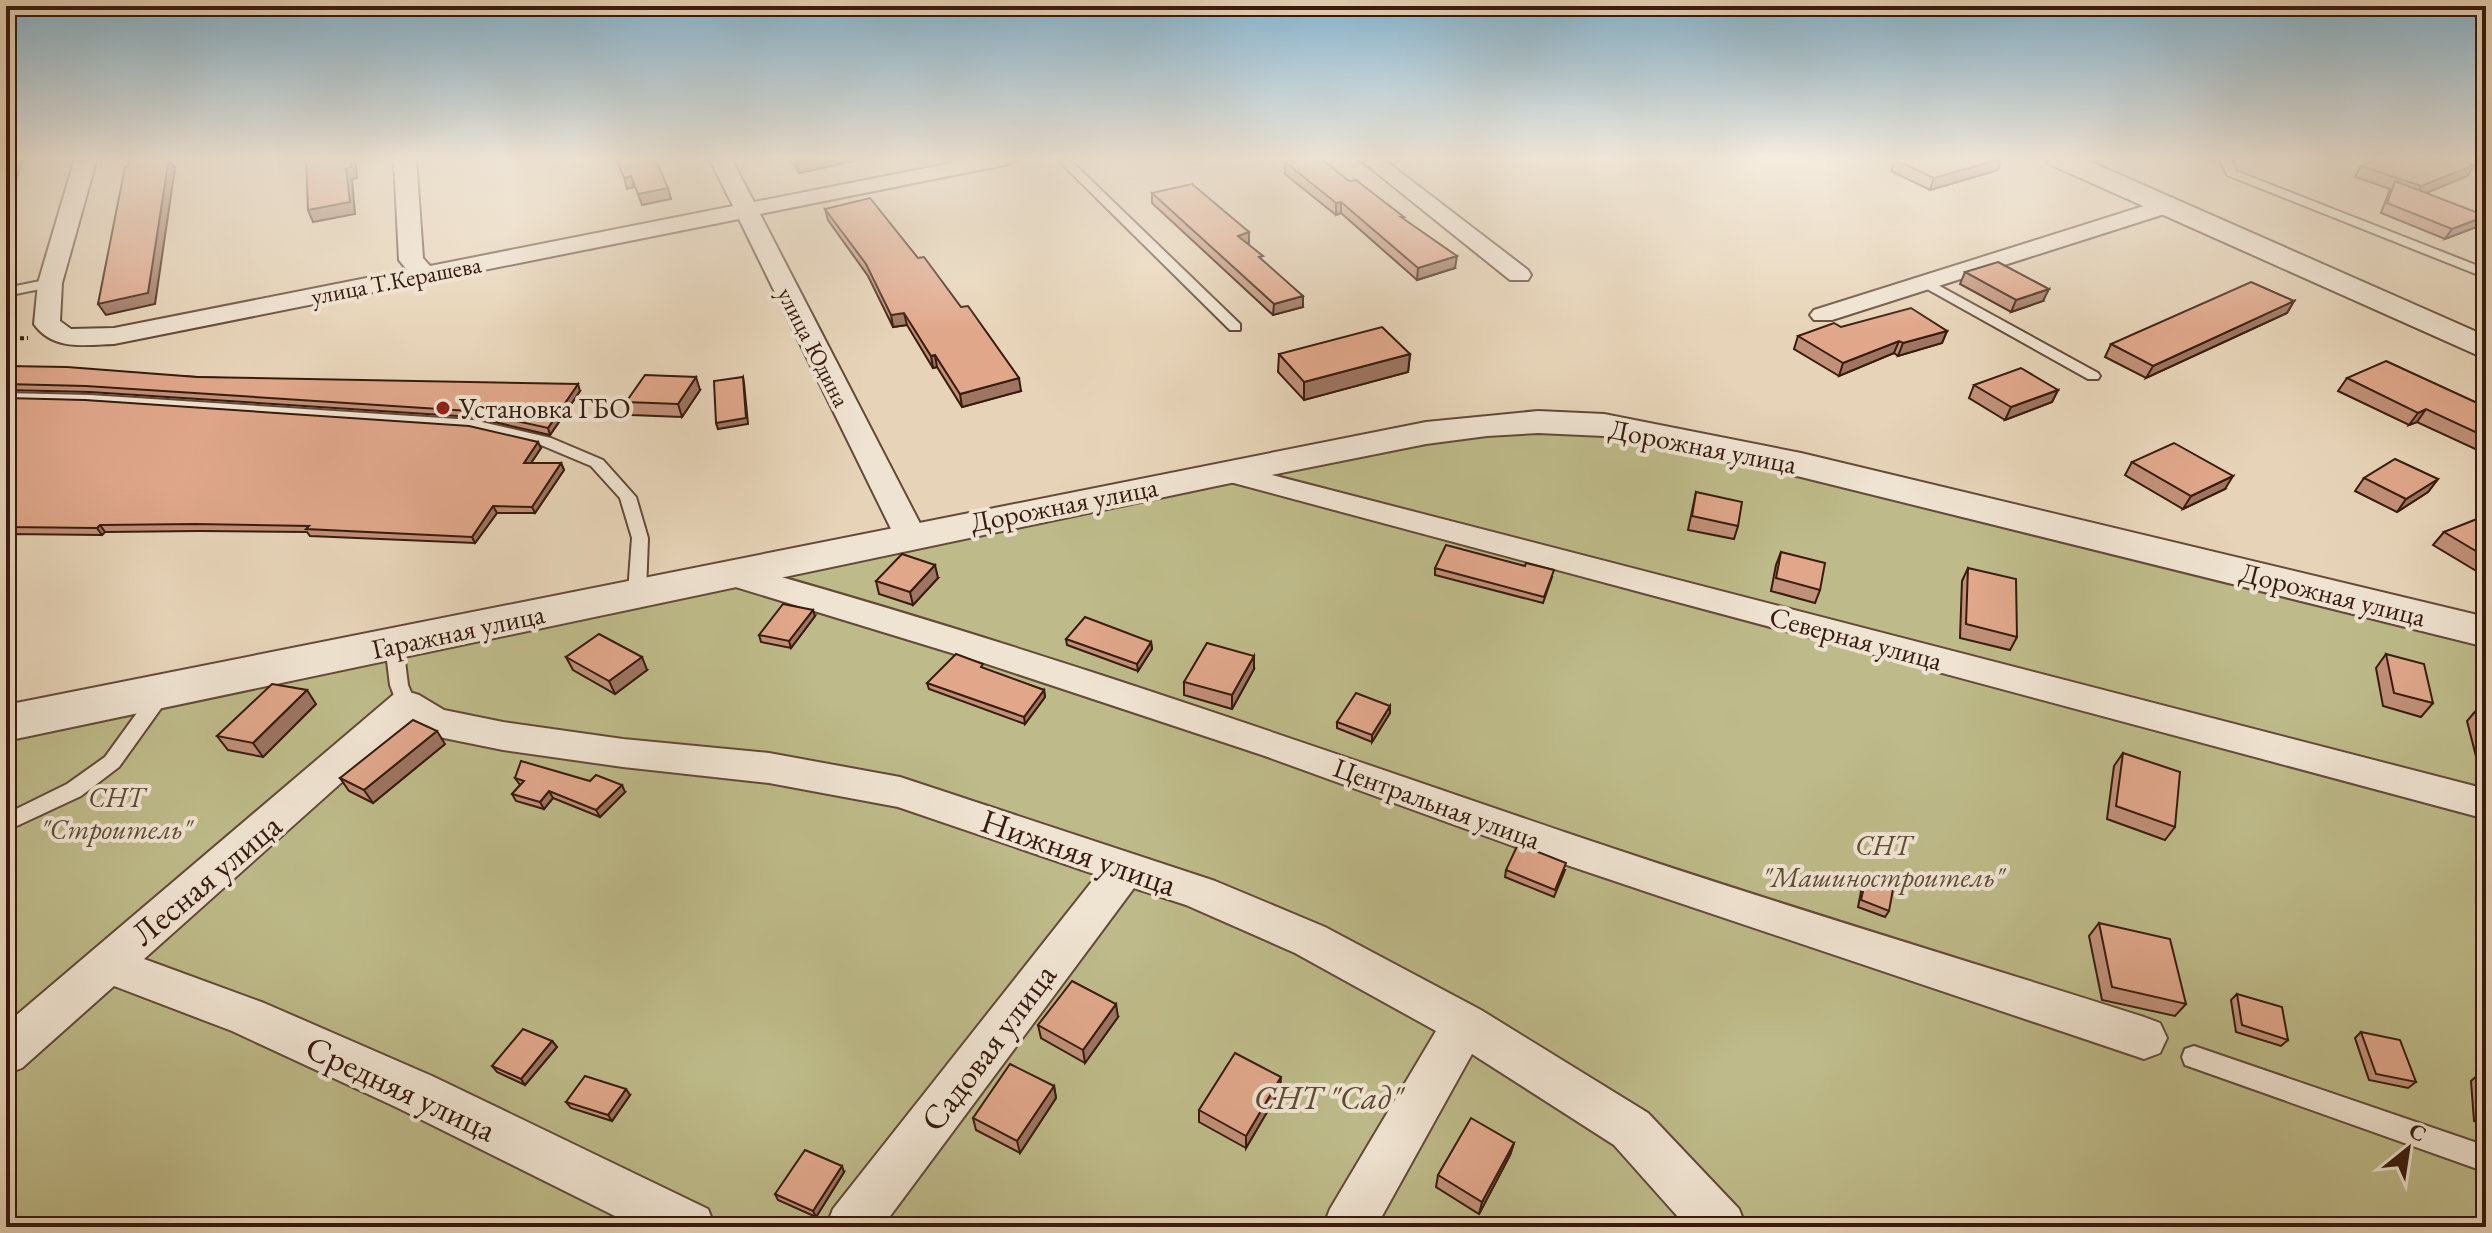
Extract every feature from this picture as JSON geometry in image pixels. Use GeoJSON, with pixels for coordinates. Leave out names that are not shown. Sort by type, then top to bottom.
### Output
{"type":"FeatureCollection","features":[{"type":"Feature","properties":{"kind":"street"},"geometry":{"type":"LineString","coordinates":[[50,283],[69,216]]}},
{"type":"Feature","properties":{"kind":"street"},"geometry":{"type":"LineString","coordinates":[[408,216],[411,260],[425,275]]}},
{"type":"Feature","properties":{"kind":"street","name":"улица Т.Керашева"},"geometry":{"type":"LineString","coordinates":[[50,283],[47,324],[65,337],[114,336],[722,216]]}},
{"type":"Feature","properties":{"kind":"street","name":"улица Юдина"},"geometry":{"type":"LineString","coordinates":[[747,216],[910,535]]}},
{"type":"Feature","properties":{"kind":"street"},"geometry":{"type":"LineString","coordinates":[[1443,216],[1519,275]]}},
{"type":"Feature","properties":{"kind":"street"},"geometry":{"type":"LineString","coordinates":[[1823,315],[2136,216]]}},
{"type":"Feature","properties":{"kind":"street"},"geometry":{"type":"LineString","coordinates":[[2187,216],[2486,349]]}},
{"type":"Feature","properties":{"kind":"street","name":"Дорожная улица"},"geometry":{"type":"LineString","coordinates":[[910,535],[1426,433],[1538,422],[1604,425],[1801,465],[2486,632]]}},
{"type":"Feature","properties":{"kind":"street","name":"Северная улица"},"geometry":{"type":"LineString","coordinates":[[1226,472],[2486,804]]}},
{"type":"Feature","properties":{"kind":"street","name":"Гаражная улица"},"geometry":{"type":"LineString","coordinates":[[6,723],[394,645],[910,535]]}},
{"type":"Feature","properties":{"kind":"street","name":"Центральная улица"},"geometry":{"type":"LineString","coordinates":[[728,573],[993,653],[1275,745],[1578,853],[2144,1038]]}},
{"type":"Feature","properties":{"kind":"street","name":"Нижняя улица"},"geometry":{"type":"LineString","coordinates":[[406,704],[434,722],[503,736],[623,753],[769,768],[900,792],[1200,893],[1310,940],[1465,1024],[1631,1129],[1721,1227]]}},
{"type":"Feature","properties":{"kind":"street","name":"Лесная улица"},"geometry":{"type":"LineString","coordinates":[[6,1053],[106,964],[246,847],[406,704]]}},
{"type":"Feature","properties":{"kind":"street","name":"Садовая улица"},"geometry":{"type":"LineString","coordinates":[[851,1227],[1126,868]]}},
{"type":"Feature","properties":{"kind":"street","name":"Средняя улица"},"geometry":{"type":"LineString","coordinates":[[106,964],[248,1017],[387,1080],[690,1227]]}},
{"type":"Feature","properties":{"kind":"street"},"geometry":{"type":"LineString","coordinates":[[1348,1227],[1465,1024]]}},
{"type":"Feature","properties":{"kind":"lane"},"geometry":{"type":"LineString","coordinates":[[1121,216],[1235,327]]}},
{"type":"Feature","properties":{"kind":"lane"},"geometry":{"type":"LineString","coordinates":[[2338,216],[2486,274]]}},
{"type":"Feature","properties":{"kind":"lane"},"geometry":{"type":"LineString","coordinates":[[1925,282],[2093,376]]}},
{"type":"Feature","properties":{"kind":"lane"},"geometry":{"type":"LineString","coordinates":[[6,292],[50,283]]}},
{"type":"Feature","properties":{"kind":"lane"},"geometry":{"type":"LineString","coordinates":[[6,397],[90,399],[473,425],[546,441],[597,463],[628,497],[640,538],[637,592]]}},
{"type":"Feature","properties":{"kind":"lane"},"geometry":{"type":"LineString","coordinates":[[394,645],[399,685],[406,704]]}},
{"type":"Feature","properties":{"kind":"lane"},"geometry":{"type":"LineString","coordinates":[[6,823],[74,790],[112,762],[164,690]]}},
{"type":"Feature","properties":{"kind":"lane"},"geometry":{"type":"LineString","coordinates":[[2194,1057],[2486,1159]]}},
{"type":"Feature","properties":{"kind":"green space","name":"СНТ \"Машиностроитель\""},"geometry":{"type":"Polygon","coordinates":[[[1575,422],[2486,632],[2486,1227],[6,1227],[6,723],[1226,472],[1575,422]]]}},
{"type":"Feature","properties":{"kind":"building"},"geometry":{"type":"Polygon","coordinates":[[[115,216],[160,216],[148,293],[98,304],[115,216]]]}},
{"type":"Feature","properties":{"kind":"building"},"geometry":{"type":"Polygon","coordinates":[[[830,216],[884,216],[918,258],[924,257],[961,307],[968,306],[1019,378],[960,394],[904,313],[891,315],[866,264],[830,216]]]}},
{"type":"Feature","properties":{"kind":"building"},"geometry":{"type":"Polygon","coordinates":[[[1177,216],[1229,216],[1249,232],[1238,236],[1303,296],[1274,304],[1177,216]]]}},
{"type":"Feature","properties":{"kind":"building"},"geometry":{"type":"Polygon","coordinates":[[[1357,216],[1402,216],[1457,256],[1418,268],[1357,216]]]}},
{"type":"Feature","properties":{"kind":"building"},"geometry":{"type":"Polygon","coordinates":[[[2418,216],[2486,216],[2452,229],[2418,216]]]}},
{"type":"Feature","properties":{"kind":"building"},"geometry":{"type":"Polygon","coordinates":[[[1998,262],[2049,289],[2016,300],[1965,272],[1998,262]]]}},
{"type":"Feature","properties":{"kind":"building"},"geometry":{"type":"Polygon","coordinates":[[[2251,282],[2294,301],[2153,366],[2111,344],[2251,282]]]}},
{"type":"Feature","properties":{"kind":"building"},"geometry":{"type":"Polygon","coordinates":[[[1911,308],[1947,331],[1903,343],[1899,341],[1843,363],[1798,336],[1834,323],[1841,327],[1911,308]]]}},
{"type":"Feature","properties":{"kind":"building"},"geometry":{"type":"Polygon","coordinates":[[[1382,327],[1410,354],[1304,382],[1279,354],[1382,327]]]}},
{"type":"Feature","properties":{"kind":"building"},"geometry":{"type":"Polygon","coordinates":[[[2386,361],[2486,407],[2486,437],[2426,409],[2418,413],[2347,378],[2386,361]]]}},
{"type":"Feature","properties":{"kind":"building"},"geometry":{"type":"Polygon","coordinates":[[[6,366],[67,367],[197,377],[578,384],[548,428],[470,411],[86,386],[6,384],[6,366]]]}},
{"type":"Feature","properties":{"kind":"building"},"geometry":{"type":"Polygon","coordinates":[[[2021,368],[2058,390],[2011,407],[1974,385],[2021,368]]]}},
{"type":"Feature","properties":{"kind":"building"},"geometry":{"type":"Polygon","coordinates":[[[645,375],[696,377],[678,404],[626,402],[645,375]]]}},
{"type":"Feature","properties":{"kind":"building"},"geometry":{"type":"Polygon","coordinates":[[[743,377],[746,418],[716,423],[714,381],[743,377]]]}},
{"type":"Feature","properties":{"kind":"building"},"geometry":{"type":"Polygon","coordinates":[[[6,398],[85,400],[469,426],[538,442],[524,463],[561,463],[532,507],[493,506],[472,537],[306,529],[309,526],[6,527],[6,398]]]}},
{"type":"Feature","properties":{"kind":"building"},"geometry":{"type":"Polygon","coordinates":[[[2174,443],[2233,476],[2191,496],[2132,462],[2174,443]]]}},
{"type":"Feature","properties":{"kind":"building"},"geometry":{"type":"Polygon","coordinates":[[[2395,459],[2438,479],[2406,499],[2364,478],[2395,459]]]}},
{"type":"Feature","properties":{"kind":"building"},"geometry":{"type":"Polygon","coordinates":[[[1696,492],[1742,502],[1738,526],[1692,516],[1696,492]]]}},
{"type":"Feature","properties":{"kind":"building"},"geometry":{"type":"Polygon","coordinates":[[[2482,517],[2486,520],[2486,557],[2444,532],[2482,517]]]}},
{"type":"Feature","properties":{"kind":"building"},"geometry":{"type":"Polygon","coordinates":[[[1446,545],[1525,566],[1526,563],[1554,570],[1544,597],[1435,568],[1446,545]]]}},
{"type":"Feature","properties":{"kind":"building"},"geometry":{"type":"Polygon","coordinates":[[[1781,552],[1825,563],[1820,590],[1776,578],[1781,552]]]}},
{"type":"Feature","properties":{"kind":"building"},"geometry":{"type":"Polygon","coordinates":[[[902,554],[935,565],[910,592],[876,581],[902,554]]]}},
{"type":"Feature","properties":{"kind":"building"},"geometry":{"type":"Polygon","coordinates":[[[1968,568],[2016,579],[2017,637],[1966,624],[1968,568]]]}},
{"type":"Feature","properties":{"kind":"building"},"geometry":{"type":"Polygon","coordinates":[[[783,604],[813,610],[789,641],[759,635],[783,604]]]}},
{"type":"Feature","properties":{"kind":"building"},"geometry":{"type":"Polygon","coordinates":[[[1085,617],[1151,642],[1137,664],[1066,639],[1085,617]]]}},
{"type":"Feature","properties":{"kind":"building"},"geometry":{"type":"Polygon","coordinates":[[[599,634],[642,657],[609,681],[566,657],[599,634]]]}},
{"type":"Feature","properties":{"kind":"building"},"geometry":{"type":"Polygon","coordinates":[[[1207,643],[1254,656],[1232,695],[1184,682],[1207,643]]]}},
{"type":"Feature","properties":{"kind":"building"},"geometry":{"type":"Polygon","coordinates":[[[956,654],[983,664],[981,667],[1044,690],[1024,717],[927,683],[956,654]]]}},
{"type":"Feature","properties":{"kind":"building"},"geometry":{"type":"Polygon","coordinates":[[[2386,654],[2424,664],[2433,703],[2394,693],[2386,654]]]}},
{"type":"Feature","properties":{"kind":"building"},"geometry":{"type":"Polygon","coordinates":[[[272,684],[307,690],[253,743],[217,736],[272,684]]]}},
{"type":"Feature","properties":{"kind":"building"},"geometry":{"type":"Polygon","coordinates":[[[1356,693],[1390,706],[1372,735],[1337,722],[1356,693]]]}},
{"type":"Feature","properties":{"kind":"building"},"geometry":{"type":"Polygon","coordinates":[[[2479,707],[2486,709],[2486,734],[2479,707]]]}},
{"type":"Feature","properties":{"kind":"building"},"geometry":{"type":"Polygon","coordinates":[[[413,720],[437,731],[364,790],[340,778],[413,720]]]}},
{"type":"Feature","properties":{"kind":"building"},"geometry":{"type":"Polygon","coordinates":[[[2123,753],[2180,772],[2175,827],[2116,806],[2123,753]]]}},
{"type":"Feature","properties":{"kind":"building"},"geometry":{"type":"Polygon","coordinates":[[[521,761],[590,781],[596,775],[622,785],[596,810],[549,791],[540,802],[512,794],[524,781],[515,778],[521,761]]]}},
{"type":"Feature","properties":{"kind":"building"},"geometry":{"type":"Polygon","coordinates":[[[1518,844],[1566,863],[1555,890],[1506,870],[1518,844]]]}},
{"type":"Feature","properties":{"kind":"building"},"geometry":{"type":"Polygon","coordinates":[[[1867,874],[1894,884],[1889,911],[1861,900],[1867,874]]]}},
{"type":"Feature","properties":{"kind":"building"},"geometry":{"type":"Polygon","coordinates":[[[2099,923],[2170,939],[2186,1004],[2112,987],[2099,923]]]}},
{"type":"Feature","properties":{"kind":"building"},"geometry":{"type":"Polygon","coordinates":[[[1072,981],[1116,1004],[1083,1050],[1038,1025],[1072,981]]]}},
{"type":"Feature","properties":{"kind":"building"},"geometry":{"type":"Polygon","coordinates":[[[2237,994],[2282,1007],[2288,1040],[2242,1025],[2237,994]]]}},
{"type":"Feature","properties":{"kind":"building"},"geometry":{"type":"Polygon","coordinates":[[[523,1029],[552,1041],[521,1079],[492,1066],[523,1029]]]}},
{"type":"Feature","properties":{"kind":"building"},"geometry":{"type":"Polygon","coordinates":[[[2361,1032],[2400,1040],[2416,1082],[2376,1074],[2361,1032]]]}},
{"type":"Feature","properties":{"kind":"building"},"geometry":{"type":"Polygon","coordinates":[[[1235,1053],[1281,1077],[1246,1136],[1199,1110],[1235,1053]]]}},
{"type":"Feature","properties":{"kind":"building"},"geometry":{"type":"Polygon","coordinates":[[[1010,1064],[1054,1086],[1017,1141],[973,1118],[1010,1064]]]}},
{"type":"Feature","properties":{"kind":"building"},"geometry":{"type":"Polygon","coordinates":[[[2478,1075],[2486,1078],[2486,1116],[2482,1114],[2478,1075]]]}},
{"type":"Feature","properties":{"kind":"building"},"geometry":{"type":"Polygon","coordinates":[[[585,1076],[626,1089],[608,1115],[566,1102],[585,1076]]]}},
{"type":"Feature","properties":{"kind":"building"},"geometry":{"type":"Polygon","coordinates":[[[1471,1118],[1514,1143],[1482,1202],[1438,1175],[1471,1118]]]}},
{"type":"Feature","properties":{"kind":"building"},"geometry":{"type":"Polygon","coordinates":[[[805,1150],[842,1166],[813,1211],[775,1194],[805,1150]]]}},
{"type":"Feature","properties":{"kind":"place","name":"Установка ГБО"},"geometry":{"type":"Point","coordinates":[443,408]}},
{"type":"Feature","properties":{"kind":"park label","name":"СНТ \"Строитель\""},"geometry":{"type":"Point","coordinates":[116,813]}},
{"type":"Feature","properties":{"kind":"park label","name":"СНТ \"Сад\""},"geometry":{"type":"Point","coordinates":[1328,1097]}}]}
